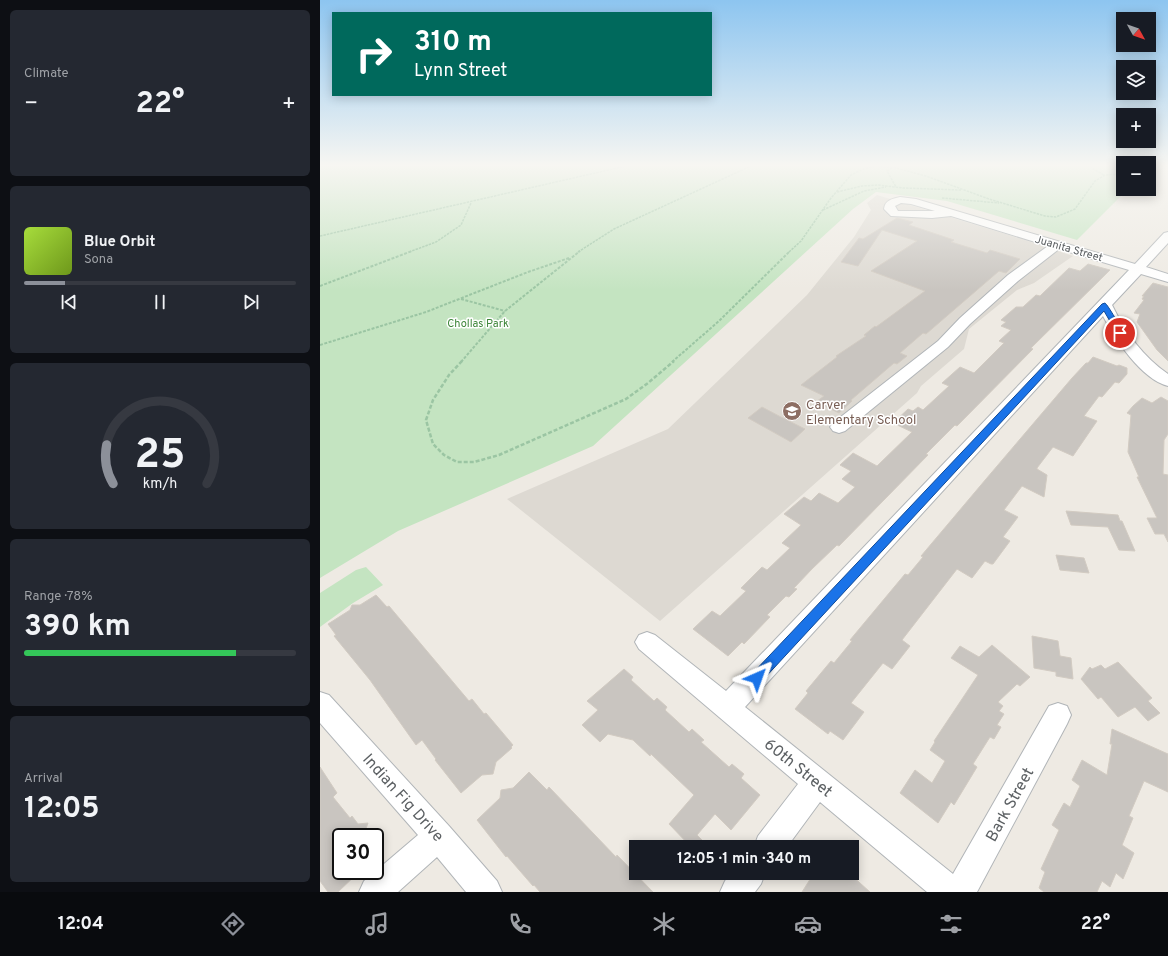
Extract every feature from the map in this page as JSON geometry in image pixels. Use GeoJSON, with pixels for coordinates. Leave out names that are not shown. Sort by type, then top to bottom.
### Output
{"type":"FeatureCollection","features":[{"type":"Feature","properties":{"kind":"street","name":"Juanita Street"},"geometry":{"type":"LineString","coordinates":[[890,207],[890,209],[895,214]]}},
{"type":"Feature","properties":{"kind":"street","name":"Juanita Street"},"geometry":{"type":"LineString","coordinates":[[931,207],[1168,278]]}},
{"type":"Feature","properties":{"kind":"street"},"geometry":{"type":"LineString","coordinates":[[727,708],[1168,236]]}},
{"type":"Feature","properties":{"kind":"street"},"geometry":{"type":"LineString","coordinates":[[840,427],[943,344],[964,321],[1013,278],[1057,245]]}},
{"type":"Feature","properties":{"kind":"street"},"geometry":{"type":"LineString","coordinates":[[1105,305],[1120,333],[1144,363],[1168,381]]}},
{"type":"Feature","properties":{"kind":"street","name":"60th Street"},"geometry":{"type":"LineString","coordinates":[[647,642],[951,892]]}},
{"type":"Feature","properties":{"kind":"street","name":"Indian Fig Drive"},"geometry":{"type":"LineString","coordinates":[[320,704],[486,892]]}},
{"type":"Feature","properties":{"kind":"street","name":"Bark Street"},"geometry":{"type":"LineString","coordinates":[[960,892],[1058,715]]}},
{"type":"Feature","properties":{"kind":"street"},"geometry":{"type":"LineString","coordinates":[[774,840],[817,782]]}},
{"type":"Feature","properties":{"kind":"street"},"geometry":{"type":"LineString","coordinates":[[375,892],[438,836]]}},
{"type":"Feature","properties":{"kind":"street"},"geometry":{"type":"LineString","coordinates":[[736,892],[745,880]]}},
{"type":"Feature","properties":{"kind":"path"},"geometry":{"type":"LineString","coordinates":[[320,236],[450,207]]}},
{"type":"Feature","properties":{"kind":"path"},"geometry":{"type":"LineString","coordinates":[[320,286],[436,242],[461,225],[469,207]]}},
{"type":"Feature","properties":{"kind":"path"},"geometry":{"type":"LineString","coordinates":[[663,207],[614,229],[571,257],[505,311],[450,375],[433,400],[426,420],[433,444],[444,455],[457,462],[474,462],[498,456],[626,399],[719,321],[801,241],[825,207]]}},
{"type":"Feature","properties":{"kind":"path"},"geometry":{"type":"LineString","coordinates":[[823,210],[830,207]]}},
{"type":"Feature","properties":{"kind":"path"},"geometry":{"type":"LineString","coordinates":[[1015,207],[1045,216],[1056,217],[1075,209],[1077,207]]}},
{"type":"Feature","properties":{"kind":"path"},"geometry":{"type":"LineString","coordinates":[[320,345],[355,335],[461,299],[549,263],[571,257]]}},
{"type":"Feature","properties":{"kind":"path"},"geometry":{"type":"LineString","coordinates":[[461,299],[505,311]]}},
{"type":"Feature","properties":{"kind":"shaded area","name":"Carver Elementary School"},"geometry":{"type":"Polygon","coordinates":[[[869,207],[915,207],[1073,256],[1034,283],[1017,290],[969,329],[964,349],[921,386],[917,393],[660,621],[507,499],[668,429],[807,295],[854,237],[871,210],[869,207]]]}},
{"type":"Feature","properties":{"kind":"green space","name":"Chollas Park"},"geometry":{"type":"Polygon","coordinates":[[[320,207],[856,207],[593,446],[398,531],[320,578],[320,207]]]}},
{"type":"Feature","properties":{"kind":"green space","name":"Chollas Park"},"geometry":{"type":"Polygon","coordinates":[[[966,207],[1110,207],[1077,240],[966,207]]]}},
{"type":"Feature","properties":{"kind":"green space"},"geometry":{"type":"Polygon","coordinates":[[[366,567],[383,585],[353,603],[320,627],[320,593],[356,570],[366,567]]]}},
{"type":"Feature","properties":{"kind":"building"},"geometry":{"type":"Polygon","coordinates":[[[897,218],[913,222],[909,225],[954,240],[951,242],[987,253],[990,250],[1020,259],[1006,273],[999,271],[926,334],[923,333],[900,353],[907,356],[897,364],[894,363],[851,400],[852,401],[839,413],[816,402],[824,396],[801,385],[837,357],[836,356],[866,336],[864,335],[875,326],[876,327],[925,291],[871,271],[917,241],[882,230],[858,266],[841,262],[859,238],[863,239],[897,218]]]}},
{"type":"Feature","properties":{"kind":"building"},"geometry":{"type":"Polygon","coordinates":[[[1088,264],[1110,270],[1031,348],[1033,349],[957,426],[955,425],[926,454],[928,455],[839,546],[837,545],[812,569],[794,588],[797,589],[789,597],[786,596],[767,615],[770,617],[744,644],[742,642],[728,656],[693,629],[712,611],[720,616],[746,591],[741,588],[762,567],[767,570],[790,548],[782,543],[801,525],[784,514],[804,497],[811,501],[819,493],[838,503],[855,487],[842,479],[851,471],[840,465],[853,453],[877,466],[912,432],[893,423],[908,409],[913,411],[918,407],[923,410],[949,386],[942,383],[960,367],[974,373],[1004,343],[999,341],[1011,330],[1001,326],[1006,322],[1001,320],[1016,307],[1023,307],[1036,295],[1040,296],[1069,268],[1080,271],[1088,264]]]}},
{"type":"Feature","properties":{"kind":"building"},"geometry":{"type":"Polygon","coordinates":[[[1153,283],[1168,287],[1168,361],[1157,350],[1137,322],[1140,314],[1134,313],[1144,300],[1142,299],[1144,296],[1142,296],[1153,283]]]}},
{"type":"Feature","properties":{"kind":"building"},"geometry":{"type":"Polygon","coordinates":[[[1093,357],[1127,368],[1127,374],[1119,383],[1115,382],[1102,397],[1099,396],[1084,416],[1097,421],[1073,456],[1053,447],[1037,468],[1047,475],[1044,497],[1022,486],[1004,510],[1018,517],[1003,537],[1010,541],[993,564],[985,561],[972,578],[957,569],[902,640],[910,646],[892,669],[883,663],[851,703],[864,712],[843,740],[830,731],[828,734],[795,709],[808,693],[806,691],[831,661],[834,663],[852,641],[850,640],[905,574],[908,575],[923,557],[921,556],[986,479],[1072,378],[1093,357]]]}},
{"type":"Feature","properties":{"kind":"building"},"geometry":{"type":"Polygon","coordinates":[[[1161,397],[1168,401],[1168,434],[1164,440],[1163,474],[1168,475],[1168,542],[1164,534],[1155,534],[1147,518],[1157,518],[1137,477],[1139,477],[1128,452],[1131,415],[1127,413],[1142,398],[1152,403],[1161,397]]]}},
{"type":"Feature","properties":{"kind":"building"},"geometry":{"type":"Polygon","coordinates":[[[762,407],[805,429],[791,442],[748,418],[762,407]]]}},
{"type":"Feature","properties":{"kind":"building"},"geometry":{"type":"Polygon","coordinates":[[[1066,511],[1118,515],[1135,551],[1119,550],[1108,527],[1071,525],[1066,511]]]}},
{"type":"Feature","properties":{"kind":"building"},"geometry":{"type":"Polygon","coordinates":[[[1056,555],[1084,558],[1089,573],[1060,570],[1056,555]]]}},
{"type":"Feature","properties":{"kind":"building"},"geometry":{"type":"Polygon","coordinates":[[[376,595],[387,607],[389,606],[469,701],[472,699],[484,714],[486,713],[513,745],[511,747],[512,748],[496,762],[493,774],[482,775],[461,793],[435,760],[436,759],[422,740],[416,745],[370,680],[334,636],[336,635],[328,624],[350,610],[352,605],[360,605],[376,595]]]}},
{"type":"Feature","properties":{"kind":"building"},"geometry":{"type":"Polygon","coordinates":[[[1032,636],[1058,641],[1060,656],[1071,658],[1073,679],[1056,676],[1056,672],[1034,668],[1032,636]]]}},
{"type":"Feature","properties":{"kind":"building"},"geometry":{"type":"Polygon","coordinates":[[[992,645],[1030,677],[1020,686],[1017,684],[998,702],[1003,706],[999,711],[1004,714],[997,725],[1001,727],[994,739],[990,737],[973,764],[977,767],[954,805],[951,802],[938,823],[900,793],[915,770],[932,783],[945,761],[930,750],[935,742],[934,741],[978,675],[951,658],[960,646],[979,657],[992,645]]]}},
{"type":"Feature","properties":{"kind":"building"},"geometry":{"type":"Polygon","coordinates":[[[1118,662],[1152,698],[1148,701],[1160,713],[1148,721],[1135,707],[1118,717],[1101,697],[1098,699],[1081,679],[1090,667],[1092,669],[1101,665],[1105,669],[1118,662]]]}},
{"type":"Feature","properties":{"kind":"building"},"geometry":{"type":"Polygon","coordinates":[[[624,669],[633,677],[631,680],[654,701],[657,698],[667,707],[665,710],[689,732],[692,729],[704,740],[701,742],[729,767],[732,764],[744,774],[741,778],[760,795],[731,830],[715,814],[697,835],[702,840],[684,840],[669,824],[694,795],[651,754],[650,756],[633,740],[608,734],[600,742],[582,725],[598,710],[587,701],[624,669]]]}},
{"type":"Feature","properties":{"kind":"building"},"geometry":{"type":"Polygon","coordinates":[[[1112,729],[1168,754],[1168,792],[1144,781],[1129,816],[1133,818],[1122,845],[1134,853],[1123,879],[1116,873],[1110,887],[1102,881],[1097,892],[1044,892],[1039,888],[1045,872],[1041,869],[1059,830],[1052,825],[1064,803],[1070,807],[1080,786],[1072,780],[1082,760],[1107,775],[1112,744],[1110,744],[1112,729]]]}},
{"type":"Feature","properties":{"kind":"building"},"geometry":{"type":"Polygon","coordinates":[[[320,767],[337,793],[333,797],[350,818],[352,816],[358,824],[368,823],[366,828],[332,828],[332,880],[351,880],[338,892],[328,892],[320,881],[320,767]]]}},
{"type":"Feature","properties":{"kind":"building"},"geometry":{"type":"Polygon","coordinates":[[[529,772],[547,790],[549,787],[616,857],[617,855],[629,867],[629,880],[641,880],[653,892],[540,892],[507,856],[506,857],[477,820],[500,798],[501,790],[513,788],[529,772]]]}},
{"type":"Feature","properties":{"kind":"building"},"geometry":{"type":"Polygon","coordinates":[[[810,880],[857,880],[870,892],[802,892],[810,880]]]}},
{"type":"Feature","properties":{"kind":"place","name":"Carver Elementary School"},"geometry":{"type":"Point","coordinates":[792,411]}},
{"type":"Feature","properties":{"kind":"route"},"geometry":{"type":"LineString","coordinates":[[757,678],[1105,305],[1120,333]]}}]}
